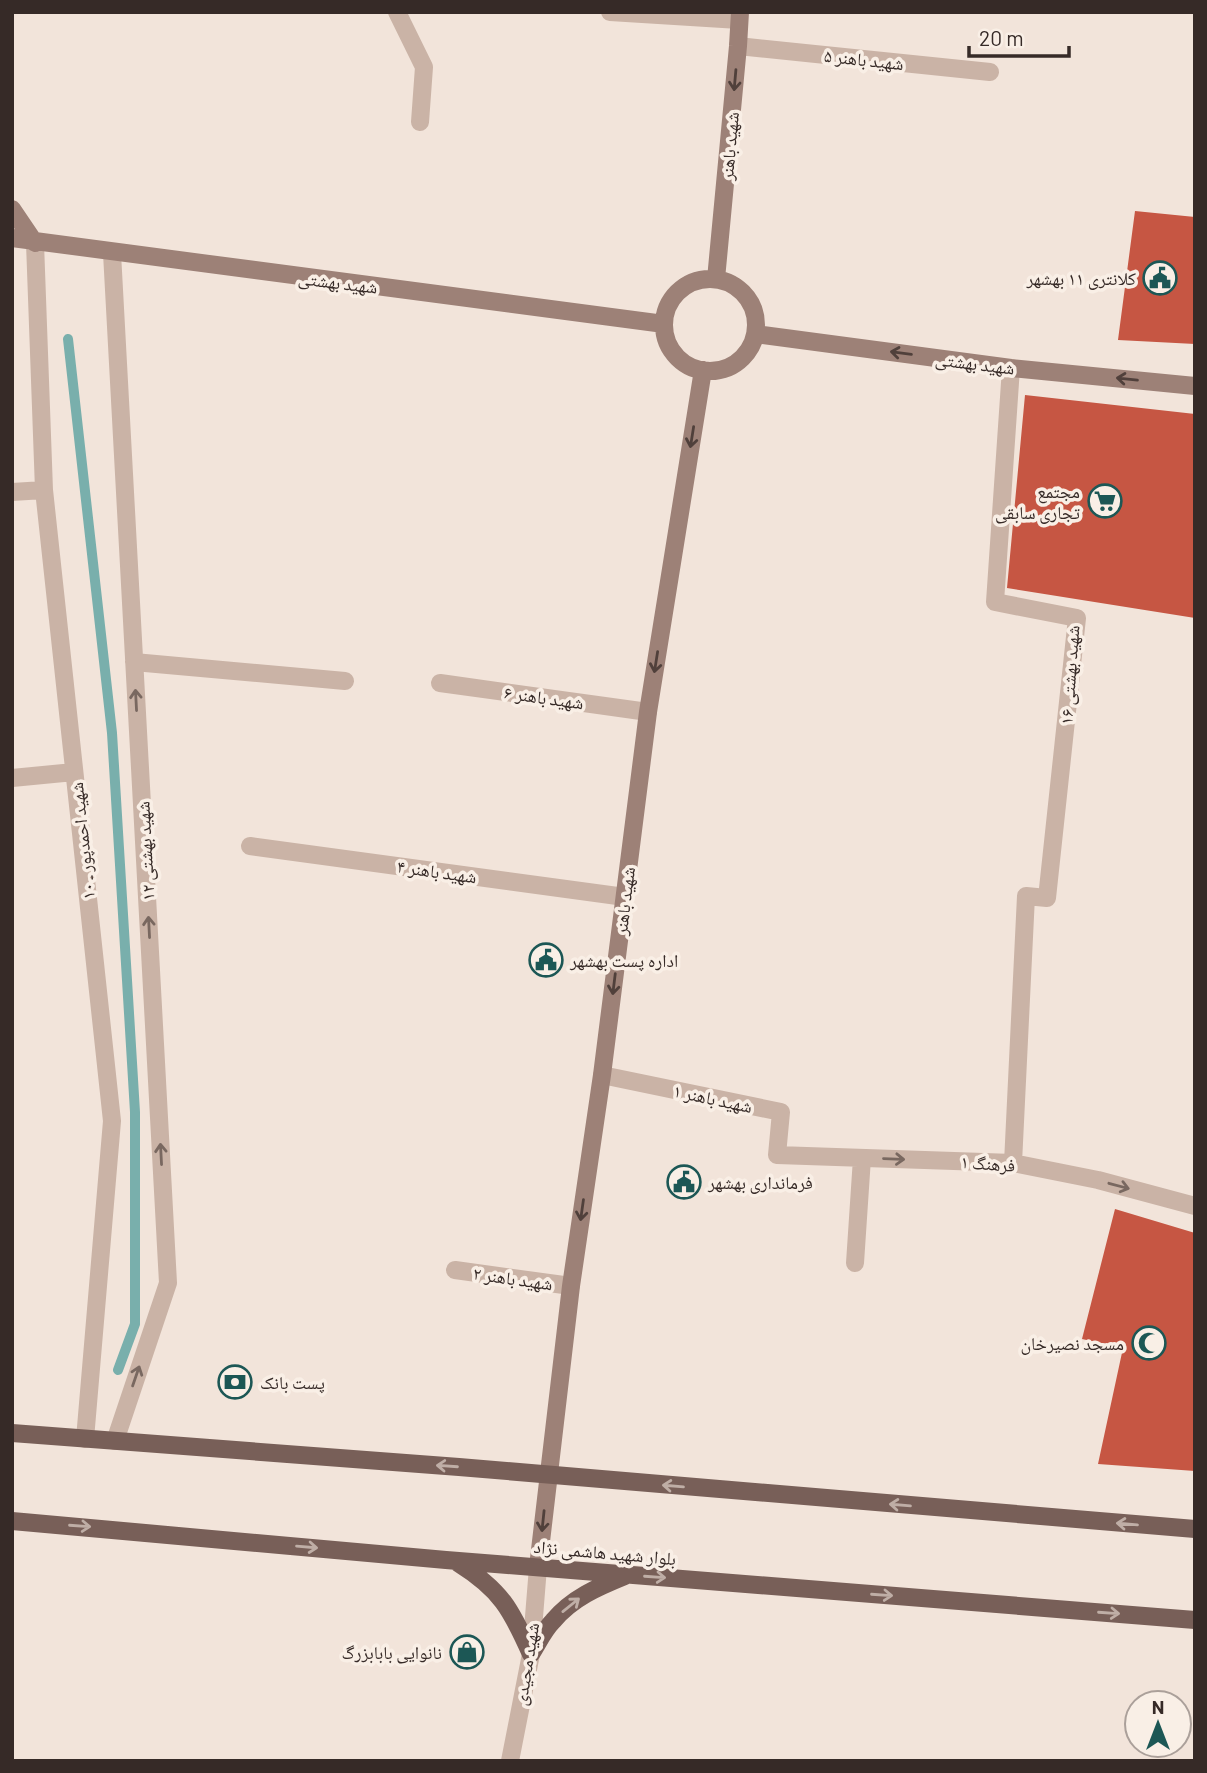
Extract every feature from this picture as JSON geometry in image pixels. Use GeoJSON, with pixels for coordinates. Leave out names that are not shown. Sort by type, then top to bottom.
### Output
{"type":"FeatureCollection","features":[{"type":"Feature","properties":{"kind":"main road","name":"شهید باهنر"},"geometry":{"type":"LineString","coordinates":[[716,279],[740,16]]}},
{"type":"Feature","properties":{"kind":"main road"},"geometry":{"type":"LineString","coordinates":[[12,209],[35,243]]}},
{"type":"Feature","properties":{"kind":"main road","name":"شهید بهشتی"},"geometry":{"type":"LineString","coordinates":[[12,238],[664,324]]}},
{"type":"Feature","properties":{"kind":"main road"},"geometry":{"type":"LineString","coordinates":[[716,279],[728,283],[748,298],[754,309],[755,334],[750,348],[742,358],[717,370],[703,370],[692,367],[675,354],[669,345],[664,324],[667,309],[674,296],[686,285],[716,279]]}},
{"type":"Feature","properties":{"kind":"main road","name":"شهید بهشتی"},"geometry":{"type":"LineString","coordinates":[[755,334],[1011,368],[1195,386]]}},
{"type":"Feature","properties":{"kind":"main road","name":"شهید باهنر"},"geometry":{"type":"LineString","coordinates":[[538,1567],[571,1286],[602,1076],[648,712],[703,370]]}},
{"type":"Feature","properties":{"kind":"main road"},"geometry":{"type":"LineString","coordinates":[[12,1433],[1195,1530]]}},
{"type":"Feature","properties":{"kind":"main road","name":"بلوار شهید هاشمی نژاد"},"geometry":{"type":"LineString","coordinates":[[12,1521],[455,1561],[1195,1620]]}},
{"type":"Feature","properties":{"kind":"main road"},"geometry":{"type":"LineString","coordinates":[[455,1561],[481,1577],[498,1594],[514,1614],[531,1654]]}},
{"type":"Feature","properties":{"kind":"main road"},"geometry":{"type":"LineString","coordinates":[[531,1654],[552,1621],[572,1604],[591,1590],[628,1575]]}},
{"type":"Feature","properties":{"kind":"street"},"geometry":{"type":"LineString","coordinates":[[397,12],[424,67],[420,122]]}},
{"type":"Feature","properties":{"kind":"street"},"geometry":{"type":"LineString","coordinates":[[610,12],[740,16]]}},
{"type":"Feature","properties":{"kind":"street","name":"شهید باهنر ۵"},"geometry":{"type":"LineString","coordinates":[[738,46],[990,72]]}},
{"type":"Feature","properties":{"kind":"street","name":"شهید احمدپور ـ ۱۰"},"geometry":{"type":"LineString","coordinates":[[35,243],[44,490],[112,1121],[85,1439]]}},
{"type":"Feature","properties":{"kind":"street","name":"شهید بهشتی ۱۲"},"geometry":{"type":"LineString","coordinates":[[112,253],[168,1283],[115,1441]]}},
{"type":"Feature","properties":{"kind":"street","name":"شهید بهشتی ۱۶"},"geometry":{"type":"LineString","coordinates":[[1011,368],[995,602],[1077,618],[1048,898],[1026,895],[1013,1163]]}},
{"type":"Feature","properties":{"kind":"street"},"geometry":{"type":"LineString","coordinates":[[12,492],[44,490]]}},
{"type":"Feature","properties":{"kind":"street"},"geometry":{"type":"LineString","coordinates":[[134,662],[345,681]]}},
{"type":"Feature","properties":{"kind":"street","name":"شهید باهنر ۶"},"geometry":{"type":"LineString","coordinates":[[440,683],[648,712]]}},
{"type":"Feature","properties":{"kind":"street"},"geometry":{"type":"LineString","coordinates":[[12,778],[74,772]]}},
{"type":"Feature","properties":{"kind":"street","name":"شهید باهنر ۴"},"geometry":{"type":"LineString","coordinates":[[250,846],[625,897]]}},
{"type":"Feature","properties":{"kind":"street","name":"شهید باهنر ۱"},"geometry":{"type":"LineString","coordinates":[[602,1076],[781,1112],[777,1155]]}},
{"type":"Feature","properties":{"kind":"street","name":"فرهنگ ۱"},"geometry":{"type":"LineString","coordinates":[[777,1155],[1013,1163],[1098,1180],[1195,1206]]}},
{"type":"Feature","properties":{"kind":"street"},"geometry":{"type":"LineString","coordinates":[[855,1263],[862,1158]]}},
{"type":"Feature","properties":{"kind":"street","name":"شهید باهنر ۲"},"geometry":{"type":"LineString","coordinates":[[454,1270],[571,1286]]}},
{"type":"Feature","properties":{"kind":"street","name":"شهید مجیدی"},"geometry":{"type":"LineString","coordinates":[[510,1761],[531,1654],[538,1567]]}},
{"type":"Feature","properties":{"kind":"building","name":"کلانتری ۱۱ بهشهر"},"geometry":{"type":"Polygon","coordinates":[[[1135,211],[1195,217],[1195,344],[1118,340],[1135,211]]]}},
{"type":"Feature","properties":{"kind":"building","name":"مجتمع تجاری سابقی"},"geometry":{"type":"Polygon","coordinates":[[[1025,395],[1195,414],[1195,618],[1007,588],[1025,395]]]}},
{"type":"Feature","properties":{"kind":"building","name":"مسجد نصیرخان"},"geometry":{"type":"Polygon","coordinates":[[[1115,1209],[1195,1233],[1195,1471],[1098,1464],[1123,1348],[1082,1339],[1115,1209]]]}},
{"type":"Feature","properties":{"kind":"waterway"},"geometry":{"type":"LineString","coordinates":[[68,339],[112,733],[135,1112],[135,1324],[118,1370]]}},
{"type":"Feature","properties":{"kind":"place","name":"کلانتری ۱۱ بهشهر"},"geometry":{"type":"Point","coordinates":[1160,278]}},
{"type":"Feature","properties":{"kind":"place","name":"مجتمع تجاری سابقی"},"geometry":{"type":"Point","coordinates":[1105,501]}},
{"type":"Feature","properties":{"kind":"place","name":"اداره پست بهشهر"},"geometry":{"type":"Point","coordinates":[546,960]}},
{"type":"Feature","properties":{"kind":"place","name":"فرمانداری بهشهر"},"geometry":{"type":"Point","coordinates":[684,1182]}},
{"type":"Feature","properties":{"kind":"place","name":"مسجد نصیرخان"},"geometry":{"type":"Point","coordinates":[1149,1343]}},
{"type":"Feature","properties":{"kind":"place","name":"پست بانک"},"geometry":{"type":"Point","coordinates":[235,1382]}},
{"type":"Feature","properties":{"kind":"place","name":"نانوایی بابابزرگ"},"geometry":{"type":"Point","coordinates":[467,1652]}}]}
